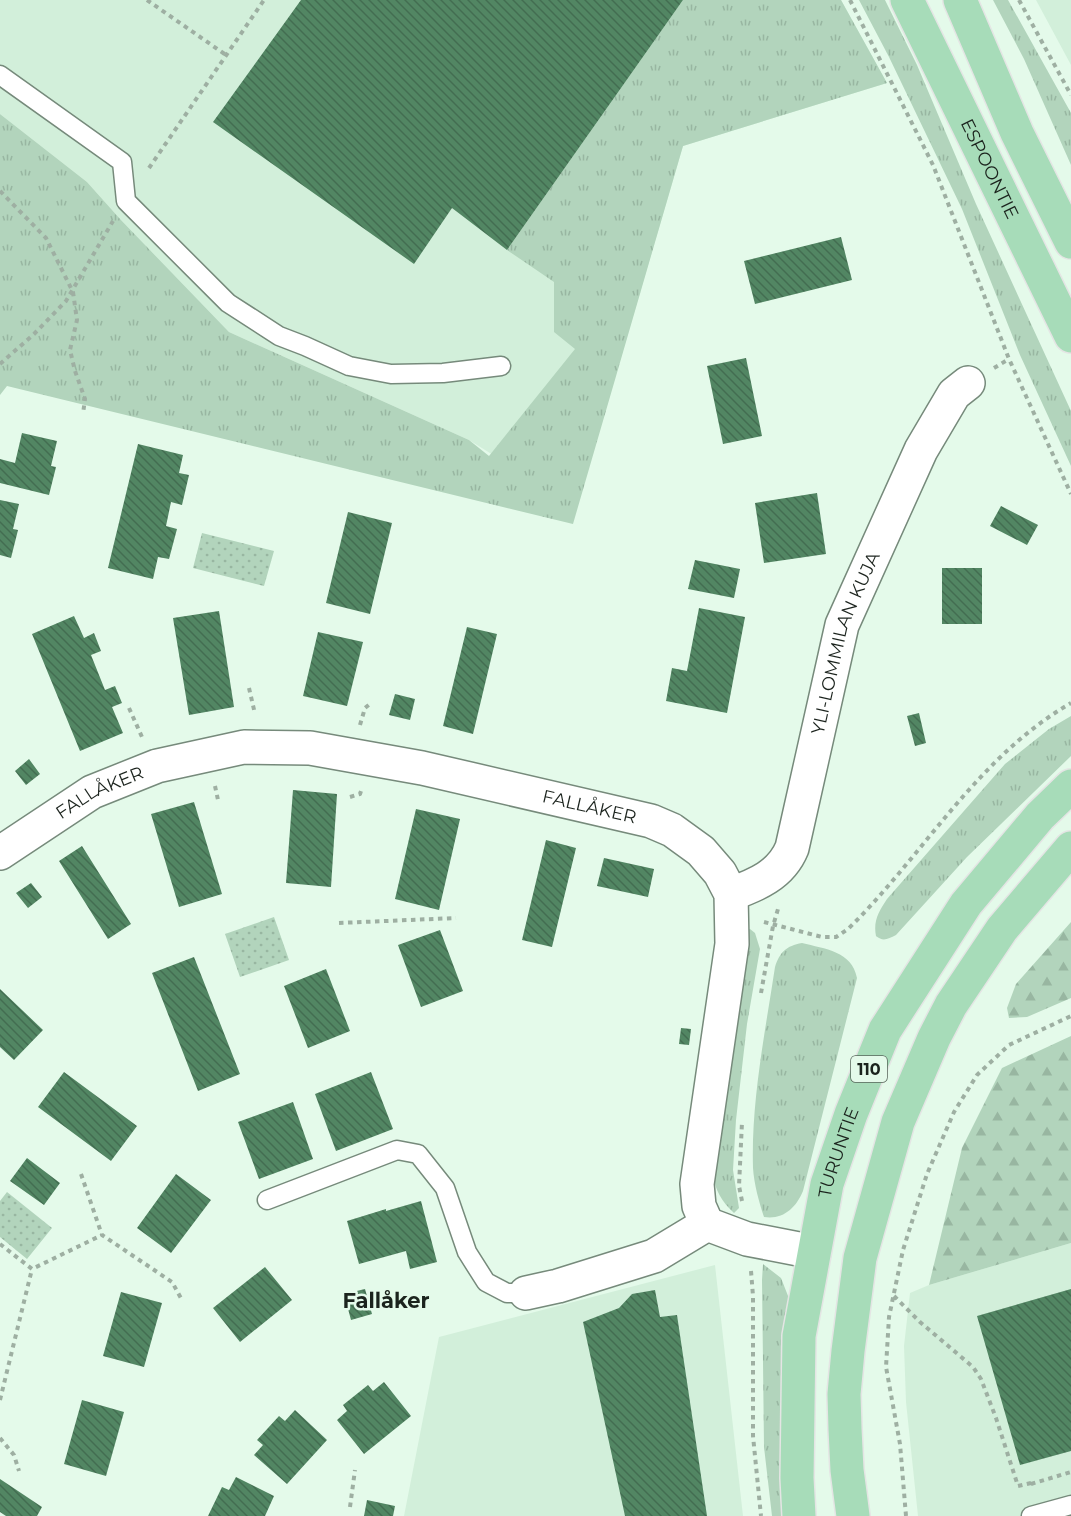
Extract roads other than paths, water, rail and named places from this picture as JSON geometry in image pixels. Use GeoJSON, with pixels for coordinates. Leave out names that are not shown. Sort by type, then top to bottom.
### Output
{"type":"FeatureCollection","features":[{"type":"Feature","properties":{"kind":"main road","name":"ESPOONTIE"},"geometry":{"type":"LineString","coordinates":[[907,0],[1071,336]]}},
{"type":"Feature","properties":{"kind":"main road"},"geometry":{"type":"LineString","coordinates":[[960,0],[1017,133],[1071,242]]}},
{"type":"Feature","properties":{"kind":"main road","name":"TURUNTIE"},"geometry":{"type":"LineString","coordinates":[[799,1516],[797,1478],[799,1336],[827,1185],[851,1114],[885,1030],[966,904],[1040,816],[1071,786]]}},
{"type":"Feature","properties":{"kind":"main road","name":"110"},"geometry":{"type":"LineString","coordinates":[[853,1516],[845,1429],[844,1394],[848,1351],[860,1258],[898,1122],[934,1038],[951,1005],[1002,929],[1071,848]]}},
{"type":"Feature","properties":{"kind":"street","name":"YLI-LOMMILAN KUJA"},"geometry":{"type":"LineString","coordinates":[[739,891],[775,873],[788,858],[842,625],[921,450],[954,394],[968,383]]}},
{"type":"Feature","properties":{"kind":"street","name":"FALLÅKER"},"geometry":{"type":"LineString","coordinates":[[0,853],[92,792],[157,766],[244,747],[310,748],[422,768],[651,821],[672,830],[701,851],[739,891],[697,1184],[699,1206],[707,1224]]}},
{"type":"Feature","properties":{"kind":"street"},"geometry":{"type":"LineString","coordinates":[[526,1293],[558,1286],[654,1256],[707,1224],[747,1239],[814,1252]]}},
{"type":"Feature","properties":{"kind":"lane"},"geometry":{"type":"LineString","coordinates":[[0,75],[122,162],[126,201],[228,303],[279,336],[349,366],[390,374],[443,373],[501,366]]}},
{"type":"Feature","properties":{"kind":"lane"},"geometry":{"type":"LineString","coordinates":[[267,1200],[397,1150],[418,1154],[445,1188],[467,1252],[486,1281],[507,1293],[526,1293]]}},
{"type":"Feature","properties":{"kind":"lane"},"geometry":{"type":"LineString","coordinates":[[1031,1516],[1071,1505]]}},
{"type":"Feature","properties":{"kind":"district","name":"Fallåker"},"geometry":{"type":"Point","coordinates":[386,1300]}}]}
